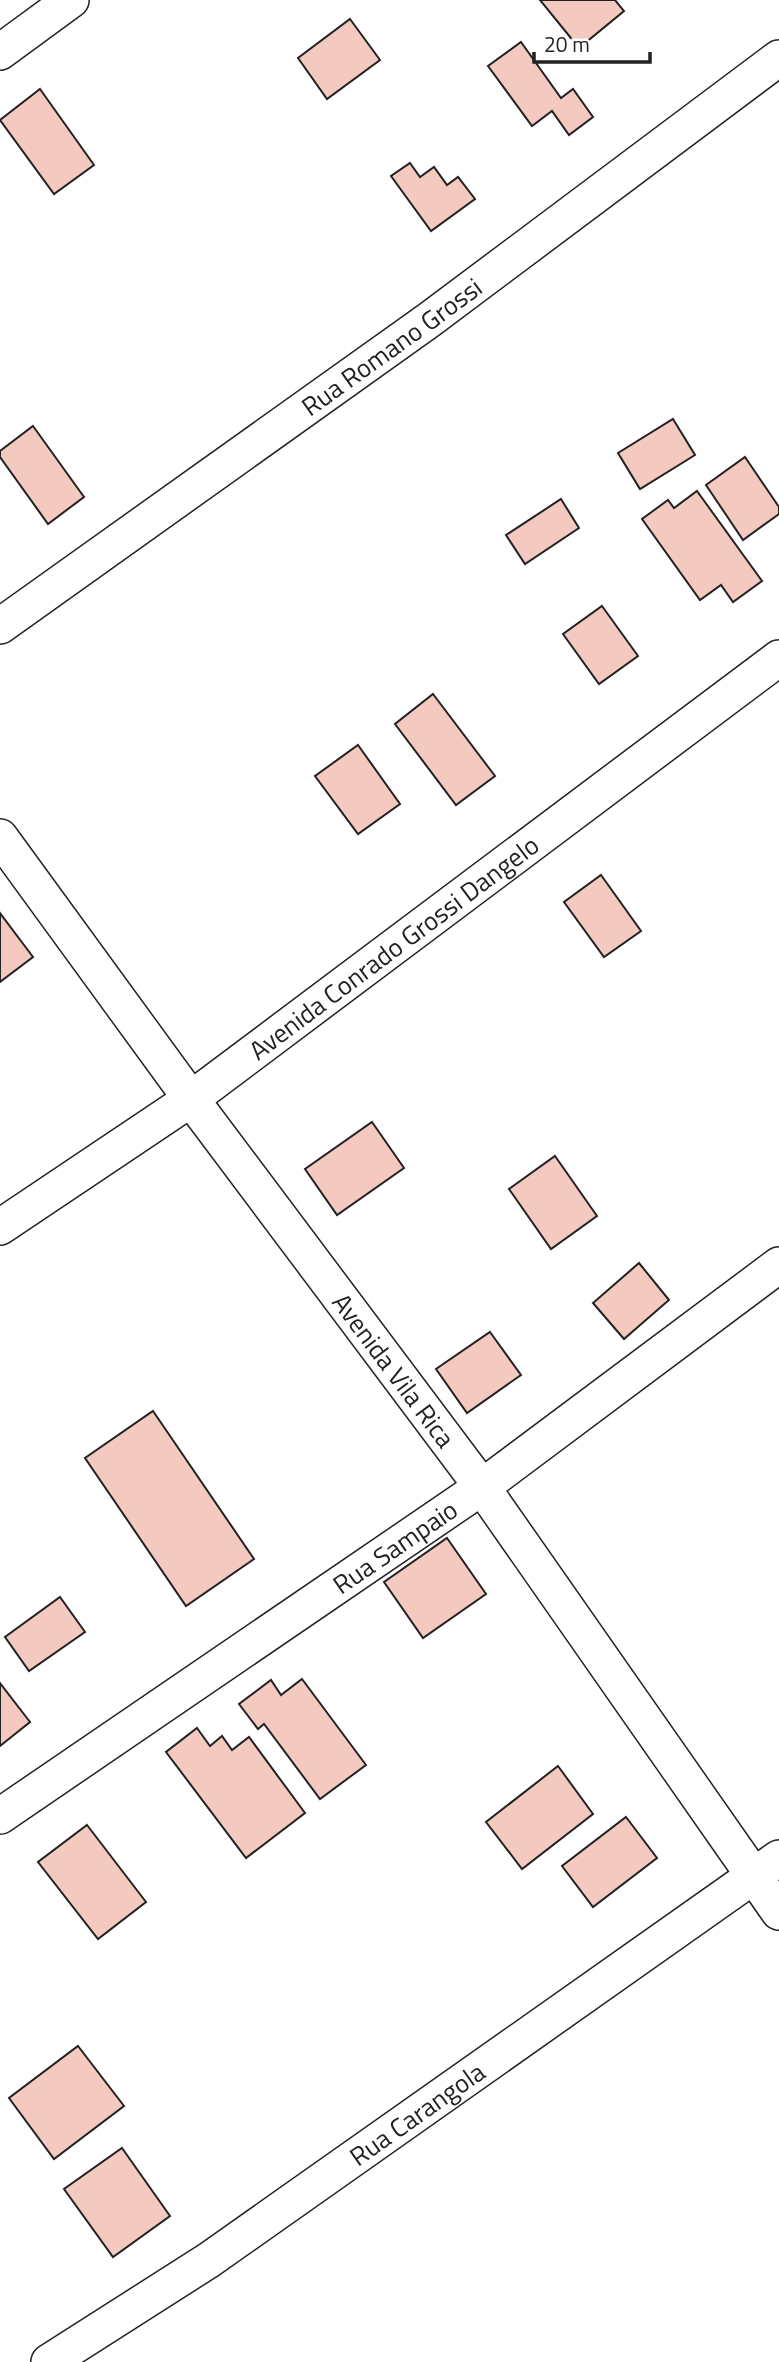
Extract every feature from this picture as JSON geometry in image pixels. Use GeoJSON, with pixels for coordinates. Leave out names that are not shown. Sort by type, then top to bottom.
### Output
{"type":"FeatureCollection","features":[{"type":"Feature","properties":{"kind":"street"},"geometry":{"type":"LineString","coordinates":[[0,52],[71,0]]}},
{"type":"Feature","properties":{"kind":"street","name":"Rua Romano Grossi"},"geometry":{"type":"LineString","coordinates":[[0,626],[429,320],[779,58]]}},
{"type":"Feature","properties":{"kind":"street","name":"Avenida Conrado Grossi Dangelo"},"geometry":{"type":"LineString","coordinates":[[0,1227],[191,1099],[779,658]]}},
{"type":"Feature","properties":{"kind":"street","name":"Avenida Vila Rica"},"geometry":{"type":"LineString","coordinates":[[0,837],[191,1099],[766,1867],[779,1912]]}},
{"type":"Feature","properties":{"kind":"street","name":"Rua Sampaio"},"geometry":{"type":"LineString","coordinates":[[0,1816],[482,1487],[779,1265]]}},
{"type":"Feature","properties":{"kind":"street","name":"Rua Carangola"},"geometry":{"type":"LineString","coordinates":[[50,2362],[209,2260],[766,1867]]}},
{"type":"Feature","properties":{"kind":"building"},"geometry":{"type":"Polygon","coordinates":[[[540,0],[615,0],[624,11],[579,48],[540,0]]]}},
{"type":"Feature","properties":{"kind":"building"},"geometry":{"type":"Polygon","coordinates":[[[350,19],[380,60],[327,99],[298,58],[350,19]]]}},
{"type":"Feature","properties":{"kind":"building"},"geometry":{"type":"Polygon","coordinates":[[[521,42],[561,98],[573,89],[593,117],[569,135],[552,111],[532,126],[488,66],[521,42]]]}},
{"type":"Feature","properties":{"kind":"building"},"geometry":{"type":"Polygon","coordinates":[[[40,89],[94,165],[54,194],[0,120],[40,89]]]}},
{"type":"Feature","properties":{"kind":"building"},"geometry":{"type":"Polygon","coordinates":[[[410,163],[420,177],[434,167],[447,185],[458,177],[475,199],[431,231],[391,176],[410,163]]]}},
{"type":"Feature","properties":{"kind":"building"},"geometry":{"type":"Polygon","coordinates":[[[673,419],[695,455],[640,489],[618,453],[673,419]]]}},
{"type":"Feature","properties":{"kind":"building"},"geometry":{"type":"Polygon","coordinates":[[[33,426],[84,497],[48,524],[0,457],[0,451],[33,426]]]}},
{"type":"Feature","properties":{"kind":"building"},"geometry":{"type":"Polygon","coordinates":[[[745,457],[779,507],[779,514],[743,540],[706,485],[745,457]]]}},
{"type":"Feature","properties":{"kind":"building"},"geometry":{"type":"Polygon","coordinates":[[[697,491],[762,581],[733,602],[721,585],[700,600],[642,519],[668,500],[674,508],[697,491]]]}},
{"type":"Feature","properties":{"kind":"building"},"geometry":{"type":"Polygon","coordinates":[[[561,499],[579,528],[525,564],[506,535],[561,499]]]}},
{"type":"Feature","properties":{"kind":"building"},"geometry":{"type":"Polygon","coordinates":[[[602,606],[638,656],[599,684],[563,634],[602,606]]]}},
{"type":"Feature","properties":{"kind":"building"},"geometry":{"type":"Polygon","coordinates":[[[433,694],[495,776],[456,805],[395,724],[433,694]]]}},
{"type":"Feature","properties":{"kind":"building"},"geometry":{"type":"Polygon","coordinates":[[[358,745],[400,804],[358,834],[315,776],[358,745]]]}},
{"type":"Feature","properties":{"kind":"building"},"geometry":{"type":"Polygon","coordinates":[[[601,875],[641,931],[604,957],[564,902],[601,875]]]}},
{"type":"Feature","properties":{"kind":"building"},"geometry":{"type":"Polygon","coordinates":[[[0,913],[33,957],[0,982],[0,913]]]}},
{"type":"Feature","properties":{"kind":"building"},"geometry":{"type":"Polygon","coordinates":[[[372,1122],[404,1168],[337,1215],[305,1169],[372,1122]]]}},
{"type":"Feature","properties":{"kind":"building"},"geometry":{"type":"Polygon","coordinates":[[[555,1156],[597,1216],[551,1249],[509,1189],[555,1156]]]}},
{"type":"Feature","properties":{"kind":"building"},"geometry":{"type":"Polygon","coordinates":[[[639,1263],[669,1300],[624,1339],[593,1303],[639,1263]]]}},
{"type":"Feature","properties":{"kind":"building"},"geometry":{"type":"Polygon","coordinates":[[[490,1332],[521,1375],[467,1413],[436,1369],[490,1332]]]}},
{"type":"Feature","properties":{"kind":"building"},"geometry":{"type":"Polygon","coordinates":[[[153,1411],[254,1559],[186,1606],[85,1458],[153,1411]]]}},
{"type":"Feature","properties":{"kind":"building"},"geometry":{"type":"Polygon","coordinates":[[[447,1538],[486,1594],[423,1638],[384,1582],[447,1538]]]}},
{"type":"Feature","properties":{"kind":"building"},"geometry":{"type":"Polygon","coordinates":[[[60,1597],[85,1632],[29,1671],[5,1637],[60,1597]]]}},
{"type":"Feature","properties":{"kind":"building"},"geometry":{"type":"Polygon","coordinates":[[[302,1679],[366,1765],[320,1799],[264,1724],[258,1729],[239,1704],[271,1680],[281,1695],[302,1679]]]}},
{"type":"Feature","properties":{"kind":"building"},"geometry":{"type":"Polygon","coordinates":[[[0,1683],[30,1722],[0,1746],[0,1683]]]}},
{"type":"Feature","properties":{"kind":"building"},"geometry":{"type":"Polygon","coordinates":[[[197,1728],[210,1746],[222,1736],[232,1750],[249,1737],[305,1813],[246,1858],[166,1752],[197,1728]]]}},
{"type":"Feature","properties":{"kind":"building"},"geometry":{"type":"Polygon","coordinates":[[[558,1766],[593,1814],[522,1869],[486,1822],[558,1766]]]}},
{"type":"Feature","properties":{"kind":"building"},"geometry":{"type":"Polygon","coordinates":[[[626,1817],[657,1858],[593,1907],[562,1866],[626,1817]]]}},
{"type":"Feature","properties":{"kind":"building"},"geometry":{"type":"Polygon","coordinates":[[[87,1825],[146,1902],[98,1939],[38,1862],[87,1825]]]}},
{"type":"Feature","properties":{"kind":"building"},"geometry":{"type":"Polygon","coordinates":[[[78,2046],[124,2106],[54,2159],[9,2098],[78,2046]]]}},
{"type":"Feature","properties":{"kind":"building"},"geometry":{"type":"Polygon","coordinates":[[[122,2148],[170,2216],[113,2257],[64,2189],[122,2148]]]}}]}
